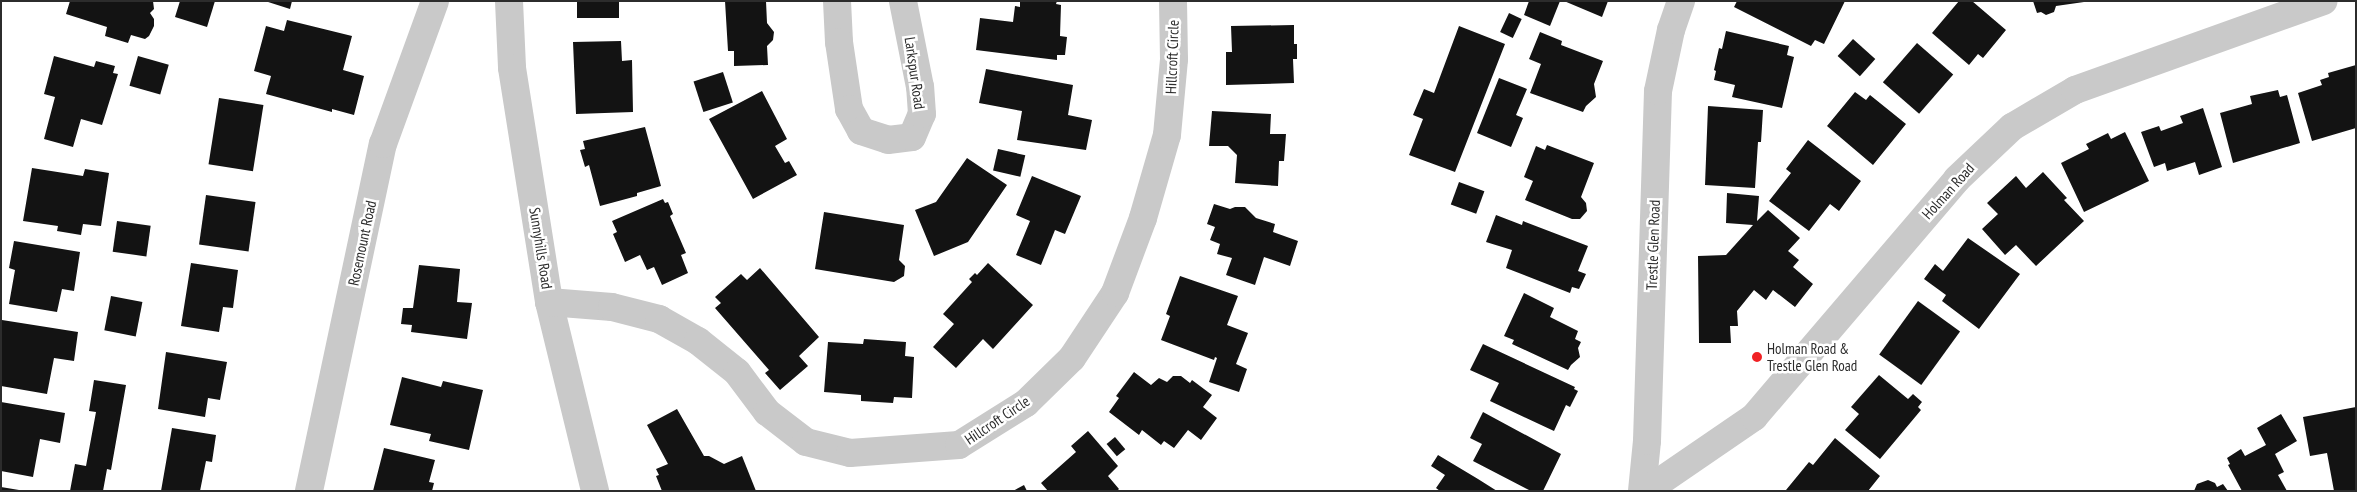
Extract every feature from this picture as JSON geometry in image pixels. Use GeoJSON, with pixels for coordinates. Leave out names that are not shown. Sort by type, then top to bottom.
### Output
{"type":"FeatureCollection","features":[{"type":"Feature","properties":{"kind":"street","name":"Rosemount Road"},"geometry":{"type":"LineString","coordinates":[[309,491],[383,144],[435,1]]}},
{"type":"Feature","properties":{"kind":"street","name":"Sunnyhills Road"},"geometry":{"type":"LineString","coordinates":[[509,1],[512,68],[549,302],[595,491]]}},
{"type":"Feature","properties":{"kind":"street","name":"Larkspur Road"},"geometry":{"type":"LineString","coordinates":[[838,1],[839,42],[849,109],[861,131],[888,140],[912,136],[922,114],[920,87],[902,1]]}},
{"type":"Feature","properties":{"kind":"street","name":"Hillcroft Circle"},"geometry":{"type":"LineString","coordinates":[[549,302],[612,307],[659,320],[698,341],[736,372],[767,412],[806,442],[850,453],[959,445],[1026,403],[1066,365],[1115,293],[1144,218],[1167,136],[1174,59],[1173,1]]}},
{"type":"Feature","properties":{"kind":"street","name":"Trestle Glen Road"},"geometry":{"type":"LineString","coordinates":[[1642,491],[1647,441],[1658,91],[1671,30],[1681,1]]}},
{"type":"Feature","properties":{"kind":"street","name":"Holman Road"},"geometry":{"type":"LineString","coordinates":[[1646,491],[1754,417],[1957,178],[2012,127],[2074,90],[2324,1]]}},
{"type":"Feature","properties":{"kind":"building"},"geometry":{"type":"Polygon","coordinates":[[[70,1],[153,1],[154,9],[150,13],[154,19],[154,26],[149,36],[145,39],[131,35],[128,43],[105,36],[107,27],[66,14],[70,1]]]}},
{"type":"Feature","properties":{"kind":"building"},"geometry":{"type":"Polygon","coordinates":[[[180,1],[215,1],[207,27],[175,17],[180,1]]]}},
{"type":"Feature","properties":{"kind":"building"},"geometry":{"type":"Polygon","coordinates":[[[265,1],[292,1],[290,9],[265,1]]]}},
{"type":"Feature","properties":{"kind":"building"},"geometry":{"type":"Polygon","coordinates":[[[577,1],[619,1],[619,18],[577,18],[577,1]]]}},
{"type":"Feature","properties":{"kind":"building"},"geometry":{"type":"Polygon","coordinates":[[[725,1],[766,1],[767,23],[774,32],[773,40],[767,46],[768,65],[734,66],[734,51],[728,51],[725,1]]]}},
{"type":"Feature","properties":{"kind":"building"},"geometry":{"type":"Polygon","coordinates":[[[1020,1],[1057,1],[1056,4],[1061,5],[1060,36],[1067,37],[1065,55],[1057,55],[1057,60],[976,50],[980,18],[1013,22],[1015,6],[1020,7],[1020,1]]]}},
{"type":"Feature","properties":{"kind":"building"},"geometry":{"type":"Polygon","coordinates":[[[1529,1],[1560,1],[1550,26],[1524,15],[1529,1]]]}},
{"type":"Feature","properties":{"kind":"building"},"geometry":{"type":"Polygon","coordinates":[[[1564,1],[1608,1],[1602,17],[1564,1]]]}},
{"type":"Feature","properties":{"kind":"building"},"geometry":{"type":"Polygon","coordinates":[[[1737,1],[1845,1],[1824,44],[1815,40],[1811,46],[1734,7],[1737,1]]]}},
{"type":"Feature","properties":{"kind":"building"},"geometry":{"type":"Polygon","coordinates":[[[1959,1],[1972,1],[2006,30],[1983,58],[1978,54],[1969,65],[1932,33],[1959,1]]]}},
{"type":"Feature","properties":{"kind":"building"},"geometry":{"type":"Polygon","coordinates":[[[2033,1],[2084,2],[2056,6],[2054,12],[2046,15],[2041,12],[2037,13],[2033,1]]]}},
{"type":"Feature","properties":{"kind":"building"},"geometry":{"type":"Polygon","coordinates":[[[1509,13],[1522,19],[1513,38],[1500,32],[1509,13]]]}},
{"type":"Feature","properties":{"kind":"building"},"geometry":{"type":"Polygon","coordinates":[[[287,20],[352,36],[343,70],[364,76],[354,115],[332,109],[332,112],[266,94],[271,76],[254,71],[266,26],[284,31],[287,20]]]}},
{"type":"Feature","properties":{"kind":"building"},"geometry":{"type":"Polygon","coordinates":[[[1294,25],[1294,44],[1297,44],[1297,59],[1293,59],[1294,83],[1226,85],[1226,52],[1232,52],[1231,26],[1294,25]]]}},
{"type":"Feature","properties":{"kind":"building"},"geometry":{"type":"Polygon","coordinates":[[[1459,26],[1505,44],[1455,172],[1409,155],[1423,119],[1413,115],[1424,89],[1434,93],[1459,26]]]}},
{"type":"Feature","properties":{"kind":"building"},"geometry":{"type":"Polygon","coordinates":[[[1726,31],[1789,46],[1787,55],[1794,57],[1782,108],[1732,97],[1735,85],[1714,80],[1716,71],[1714,70],[1719,48],[1722,49],[1726,31]]]}},
{"type":"Feature","properties":{"kind":"building"},"geometry":{"type":"Polygon","coordinates":[[[1540,32],[1562,41],[1561,45],[1603,61],[1594,84],[1596,97],[1586,106],[1583,112],[1530,93],[1541,64],[1529,59],[1540,32]]]}},
{"type":"Feature","properties":{"kind":"building"},"geometry":{"type":"Polygon","coordinates":[[[1853,39],[1875,59],[1860,76],[1838,56],[1853,39]]]}},
{"type":"Feature","properties":{"kind":"building"},"geometry":{"type":"Polygon","coordinates":[[[621,41],[622,61],[632,60],[633,112],[576,114],[573,42],[621,41]]]}},
{"type":"Feature","properties":{"kind":"building"},"geometry":{"type":"Polygon","coordinates":[[[1917,43],[1953,74],[1919,114],[1883,82],[1917,43]]]}},
{"type":"Feature","properties":{"kind":"building"},"geometry":{"type":"Polygon","coordinates":[[[54,56],[94,67],[96,61],[115,66],[113,73],[118,74],[102,125],[81,119],[73,147],[44,139],[55,97],[44,94],[54,56]]]}},
{"type":"Feature","properties":{"kind":"building"},"geometry":{"type":"Polygon","coordinates":[[[138,56],[169,65],[160,95],[129,86],[138,56]]]}},
{"type":"Feature","properties":{"kind":"building"},"geometry":{"type":"Polygon","coordinates":[[[2356,65],[2356,128],[2312,141],[2298,93],[2322,85],[2320,80],[2329,77],[2328,73],[2356,65]]]}},
{"type":"Feature","properties":{"kind":"building"},"geometry":{"type":"Polygon","coordinates":[[[986,69],[1073,85],[1068,115],[1092,120],[1086,150],[1017,140],[1022,111],[979,103],[986,69]]]}},
{"type":"Feature","properties":{"kind":"building"},"geometry":{"type":"Polygon","coordinates":[[[723,72],[733,102],[703,112],[694,82],[723,72]]]}},
{"type":"Feature","properties":{"kind":"building"},"geometry":{"type":"Polygon","coordinates":[[[1499,78],[1527,89],[1516,115],[1523,118],[1511,147],[1477,133],[1499,78]]]}},
{"type":"Feature","properties":{"kind":"building"},"geometry":{"type":"Polygon","coordinates":[[[2278,90],[2280,97],[2287,95],[2300,143],[2233,163],[2220,113],[2252,104],[2250,96],[2278,90]]]}},
{"type":"Feature","properties":{"kind":"building"},"geometry":{"type":"Polygon","coordinates":[[[762,91],[787,139],[775,146],[785,163],[789,161],[797,175],[753,199],[709,119],[762,91]]]}},
{"type":"Feature","properties":{"kind":"building"},"geometry":{"type":"Polygon","coordinates":[[[1855,92],[1866,100],[1870,95],[1906,124],[1873,165],[1827,126],[1855,92]]]}},
{"type":"Feature","properties":{"kind":"building"},"geometry":{"type":"Polygon","coordinates":[[[219,98],[263,105],[253,171],[209,164],[219,98]]]}},
{"type":"Feature","properties":{"kind":"building"},"geometry":{"type":"Polygon","coordinates":[[[1708,106],[1763,110],[1761,142],[1758,142],[1755,188],[1705,185],[1708,106]]]}},
{"type":"Feature","properties":{"kind":"building"},"geometry":{"type":"Polygon","coordinates":[[[2203,108],[2222,167],[2199,175],[2195,162],[2167,171],[2165,163],[2154,167],[2141,132],[2159,126],[2161,131],[2183,123],[2180,116],[2203,108]]]}},
{"type":"Feature","properties":{"kind":"building"},"geometry":{"type":"Polygon","coordinates":[[[1212,111],[1271,114],[1270,134],[1286,134],[1284,161],[1279,161],[1278,186],[1235,183],[1237,155],[1228,146],[1209,146],[1212,111]]]}},
{"type":"Feature","properties":{"kind":"building"},"geometry":{"type":"Polygon","coordinates":[[[645,127],[661,186],[637,193],[637,196],[600,206],[589,165],[585,167],[580,150],[585,149],[583,141],[645,127]]]}},
{"type":"Feature","properties":{"kind":"building"},"geometry":{"type":"Polygon","coordinates":[[[2125,132],[2149,181],[2084,212],[2061,163],[2089,149],[2086,144],[2108,133],[2111,139],[2125,132]]]}},
{"type":"Feature","properties":{"kind":"building"},"geometry":{"type":"Polygon","coordinates":[[[1808,140],[1861,181],[1839,211],[1830,204],[1809,231],[1769,201],[1791,173],[1786,169],[1808,140]]]}},
{"type":"Feature","properties":{"kind":"building"},"geometry":{"type":"Polygon","coordinates":[[[1547,145],[1594,163],[1581,197],[1586,203],[1587,211],[1580,219],[1572,219],[1525,200],[1533,181],[1524,177],[1536,146],[1545,150],[1547,145]]]}},
{"type":"Feature","properties":{"kind":"building"},"geometry":{"type":"Polygon","coordinates":[[[998,149],[1025,155],[1020,177],[993,170],[998,149]]]}},
{"type":"Feature","properties":{"kind":"building"},"geometry":{"type":"Polygon","coordinates":[[[967,158],[1007,185],[968,242],[934,256],[915,210],[936,202],[967,158]]]}},
{"type":"Feature","properties":{"kind":"building"},"geometry":{"type":"Polygon","coordinates":[[[32,168],[83,176],[85,169],[109,173],[101,226],[83,224],[81,235],[57,231],[58,226],[23,221],[32,168]]]}},
{"type":"Feature","properties":{"kind":"building"},"geometry":{"type":"Polygon","coordinates":[[[2043,172],[2067,198],[2064,200],[2084,221],[2036,266],[2016,245],[2005,255],[1982,229],[1998,214],[1987,203],[2016,176],[2026,188],[2043,172]]]}},
{"type":"Feature","properties":{"kind":"building"},"geometry":{"type":"Polygon","coordinates":[[[1032,176],[1081,196],[1065,234],[1055,230],[1041,265],[1016,255],[1030,221],[1016,215],[1032,176]]]}},
{"type":"Feature","properties":{"kind":"building"},"geometry":{"type":"Polygon","coordinates":[[[1459,182],[1484,191],[1476,214],[1451,205],[1459,182]]]}},
{"type":"Feature","properties":{"kind":"building"},"geometry":{"type":"Polygon","coordinates":[[[1727,193],[1759,196],[1757,221],[1768,210],[1800,238],[1788,251],[1799,260],[1793,267],[1813,284],[1795,307],[1773,290],[1766,300],[1754,290],[1737,311],[1738,326],[1730,326],[1731,343],[1699,343],[1698,256],[1726,255],[1753,225],[1726,223],[1727,193]]]}},
{"type":"Feature","properties":{"kind":"building"},"geometry":{"type":"Polygon","coordinates":[[[206,195],[256,202],[249,251],[199,245],[206,195]]]}},
{"type":"Feature","properties":{"kind":"building"},"geometry":{"type":"Polygon","coordinates":[[[663,199],[665,203],[668,202],[673,214],[670,216],[686,253],[681,255],[688,273],[662,285],[654,267],[647,270],[640,255],[625,262],[613,234],[617,232],[612,221],[663,199]]]}},
{"type":"Feature","properties":{"kind":"building"},"geometry":{"type":"Polygon","coordinates":[[[1214,204],[1230,209],[1245,207],[1256,218],[1275,224],[1273,232],[1298,241],[1290,266],[1264,257],[1255,285],[1226,275],[1232,258],[1217,254],[1220,244],[1210,240],[1215,227],[1207,224],[1214,204]]]}},
{"type":"Feature","properties":{"kind":"building"},"geometry":{"type":"Polygon","coordinates":[[[824,212],[904,225],[899,260],[905,266],[904,276],[894,282],[815,269],[824,212]]]}},
{"type":"Feature","properties":{"kind":"building"},"geometry":{"type":"Polygon","coordinates":[[[1496,215],[1522,225],[1523,221],[1588,246],[1578,271],[1586,274],[1579,289],[1572,287],[1570,293],[1506,268],[1512,250],[1486,242],[1496,215]]]}},
{"type":"Feature","properties":{"kind":"building"},"geometry":{"type":"Polygon","coordinates":[[[117,221],[151,226],[146,256],[113,252],[117,221]]]}},
{"type":"Feature","properties":{"kind":"building"},"geometry":{"type":"Polygon","coordinates":[[[1968,238],[2020,274],[1979,329],[1942,301],[1946,295],[1924,279],[1935,264],[1943,271],[1968,238]]]}},
{"type":"Feature","properties":{"kind":"building"},"geometry":{"type":"Polygon","coordinates":[[[14,241],[80,252],[74,291],[62,289],[57,312],[9,304],[15,270],[9,268],[14,241]]]}},
{"type":"Feature","properties":{"kind":"building"},"geometry":{"type":"Polygon","coordinates":[[[191,263],[238,270],[233,308],[223,307],[219,332],[181,326],[191,263]]]}},
{"type":"Feature","properties":{"kind":"building"},"geometry":{"type":"Polygon","coordinates":[[[988,263],[1033,305],[993,349],[983,339],[956,368],[933,347],[954,324],[943,314],[972,282],[969,279],[975,273],[977,275],[988,263]]]}},
{"type":"Feature","properties":{"kind":"building"},"geometry":{"type":"Polygon","coordinates":[[[419,265],[460,269],[457,302],[472,303],[467,339],[411,332],[412,325],[401,324],[403,308],[413,308],[419,265]]]}},
{"type":"Feature","properties":{"kind":"building"},"geometry":{"type":"Polygon","coordinates":[[[760,268],[819,337],[799,356],[808,366],[780,390],[765,373],[769,370],[715,308],[721,303],[715,297],[741,274],[747,280],[760,268]]]}},
{"type":"Feature","properties":{"kind":"building"},"geometry":{"type":"Polygon","coordinates":[[[1180,276],[1238,296],[1227,325],[1248,333],[1236,364],[1247,369],[1239,392],[1209,382],[1217,358],[1215,357],[1214,360],[1161,340],[1170,316],[1166,314],[1180,276]]]}},
{"type":"Feature","properties":{"kind":"building"},"geometry":{"type":"Polygon","coordinates":[[[1524,293],[1554,308],[1550,317],[1578,331],[1575,339],[1581,342],[1578,348],[1580,357],[1568,370],[1512,344],[1514,340],[1504,336],[1524,293]]]}},
{"type":"Feature","properties":{"kind":"building"},"geometry":{"type":"Polygon","coordinates":[[[111,296],[142,302],[136,336],[104,330],[111,296]]]}},
{"type":"Feature","properties":{"kind":"building"},"geometry":{"type":"Polygon","coordinates":[[[1918,301],[1960,332],[1921,385],[1879,354],[1918,301]]]}},
{"type":"Feature","properties":{"kind":"building"},"geometry":{"type":"Polygon","coordinates":[[[2,320],[78,332],[74,361],[54,358],[47,394],[1,386],[2,320]]]}},
{"type":"Feature","properties":{"kind":"building"},"geometry":{"type":"Polygon","coordinates":[[[864,339],[906,342],[905,356],[914,357],[912,398],[894,397],[893,403],[861,401],[861,395],[824,392],[828,342],[863,344],[864,339]]]}},
{"type":"Feature","properties":{"kind":"building"},"geometry":{"type":"Polygon","coordinates":[[[1483,344],[1575,387],[1574,389],[1578,391],[1570,407],[1566,405],[1554,431],[1490,401],[1499,383],[1470,370],[1483,344]]]}},
{"type":"Feature","properties":{"kind":"building"},"geometry":{"type":"Polygon","coordinates":[[[166,352],[227,362],[220,400],[208,398],[205,417],[158,409],[166,352]]]}},
{"type":"Feature","properties":{"kind":"building"},"geometry":{"type":"Polygon","coordinates":[[[1134,372],[1151,385],[1159,378],[1167,382],[1173,376],[1181,376],[1190,383],[1192,380],[1212,395],[1203,407],[1217,418],[1201,440],[1188,430],[1174,448],[1164,441],[1161,445],[1142,430],[1139,435],[1109,412],[1119,398],[1116,396],[1134,372]]]}},
{"type":"Feature","properties":{"kind":"building"},"geometry":{"type":"Polygon","coordinates":[[[1879,375],[1908,399],[1913,394],[1922,402],[1918,407],[1921,410],[1880,459],[1845,430],[1859,414],[1851,407],[1879,375]]]}},
{"type":"Feature","properties":{"kind":"building"},"geometry":{"type":"Polygon","coordinates":[[[402,377],[441,387],[443,381],[483,390],[469,450],[429,441],[431,434],[390,425],[402,377]]]}},
{"type":"Feature","properties":{"kind":"building"},"geometry":{"type":"Polygon","coordinates":[[[94,380],[126,385],[111,470],[107,469],[103,491],[70,491],[75,464],[86,466],[96,412],[89,411],[94,380]]]}},
{"type":"Feature","properties":{"kind":"building"},"geometry":{"type":"Polygon","coordinates":[[[1,402],[65,413],[60,443],[40,439],[33,477],[1,471],[1,402]]]}},
{"type":"Feature","properties":{"kind":"building"},"geometry":{"type":"Polygon","coordinates":[[[2356,407],[2356,491],[2334,491],[2327,453],[2310,456],[2303,417],[2356,407]]]}},
{"type":"Feature","properties":{"kind":"building"},"geometry":{"type":"Polygon","coordinates":[[[677,409],[704,456],[709,456],[724,464],[742,456],[756,491],[662,491],[656,476],[659,475],[656,469],[668,464],[647,425],[677,409]]]}},
{"type":"Feature","properties":{"kind":"building"},"geometry":{"type":"Polygon","coordinates":[[[1483,412],[1561,454],[1543,491],[1531,491],[1473,461],[1482,444],[1470,438],[1483,412]]]}},
{"type":"Feature","properties":{"kind":"building"},"geometry":{"type":"Polygon","coordinates":[[[2281,414],[2297,441],[2275,454],[2284,472],[2278,475],[2287,491],[2242,491],[2228,465],[2230,464],[2227,458],[2241,449],[2245,456],[2266,445],[2257,428],[2281,414]]]}},
{"type":"Feature","properties":{"kind":"building"},"geometry":{"type":"Polygon","coordinates":[[[172,428],[216,435],[212,462],[206,461],[200,491],[161,491],[172,428]]]}},
{"type":"Feature","properties":{"kind":"building"},"geometry":{"type":"Polygon","coordinates":[[[1088,431],[1118,466],[1108,476],[1119,489],[1117,491],[1048,491],[1041,483],[1076,452],[1071,446],[1088,431]]]}},
{"type":"Feature","properties":{"kind":"building"},"geometry":{"type":"Polygon","coordinates":[[[1115,437],[1125,449],[1117,456],[1107,444],[1115,437]]]}},
{"type":"Feature","properties":{"kind":"building"},"geometry":{"type":"Polygon","coordinates":[[[1835,438],[1880,476],[1868,491],[1786,490],[1809,462],[1813,465],[1835,438]]]}},
{"type":"Feature","properties":{"kind":"building"},"geometry":{"type":"Polygon","coordinates":[[[384,448],[435,460],[429,482],[434,483],[432,491],[373,491],[384,448]]]}},
{"type":"Feature","properties":{"kind":"building"},"geometry":{"type":"Polygon","coordinates":[[[1438,455],[1497,491],[1440,491],[1436,488],[1445,475],[1431,466],[1438,455]]]}},
{"type":"Feature","properties":{"kind":"building"},"geometry":{"type":"Polygon","coordinates":[[[2208,480],[2215,483],[2217,487],[2223,484],[2228,491],[2194,491],[2197,484],[2208,480]]]}},
{"type":"Feature","properties":{"kind":"building"},"geometry":{"type":"Polygon","coordinates":[[[1024,485],[1027,491],[1013,491],[1024,485]]]}},
{"type":"Feature","properties":{"kind":"building"},"geometry":{"type":"Polygon","coordinates":[[[1,487],[19,490],[19,491],[1,491],[1,487]]]}},
{"type":"Feature","properties":{"kind":"place","name":"Holman Road & Trestle Glen Road"},"geometry":{"type":"Point","coordinates":[1757,357]}}]}
